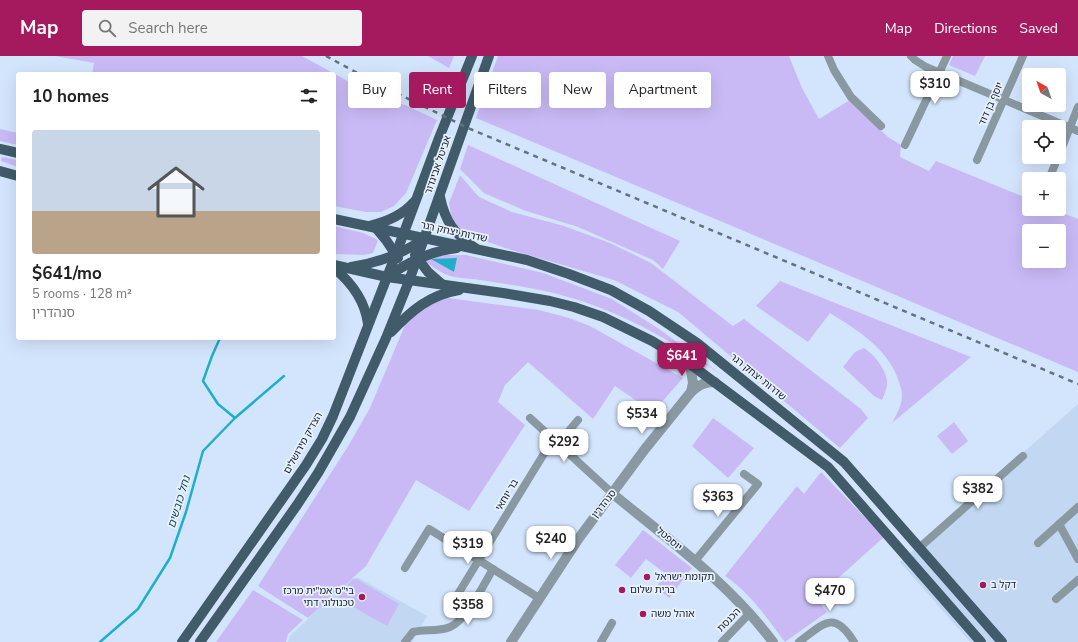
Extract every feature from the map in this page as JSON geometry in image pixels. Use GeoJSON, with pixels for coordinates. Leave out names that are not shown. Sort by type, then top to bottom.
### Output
{"type":"FeatureCollection","features":[{"type":"Feature","properties":{"kind":"main road","name":"אביטל אביגדור"},"geometry":{"type":"LineString","coordinates":[[404,234],[439,138],[472,56]]}},
{"type":"Feature","properties":{"kind":"main road","name":"אביטל אביגדור"},"geometry":{"type":"LineString","coordinates":[[410,281],[489,56]]}},
{"type":"Feature","properties":{"kind":"main road"},"geometry":{"type":"LineString","coordinates":[[0,149],[16,153]]}},
{"type":"Feature","properties":{"kind":"main road"},"geometry":{"type":"LineString","coordinates":[[0,172],[16,176]]}},
{"type":"Feature","properties":{"kind":"main road"},"geometry":{"type":"LineString","coordinates":[[440,197],[443,210],[450,225],[460,237],[478,250]]}},
{"type":"Feature","properties":{"kind":"main road"},"geometry":{"type":"LineString","coordinates":[[200,642],[318,473],[350,417],[410,281],[396,254],[372,227],[398,216],[417,198]]}},
{"type":"Feature","properties":{"kind":"main road","name":"שדרות יצחק רגר"},"geometry":{"type":"LineString","coordinates":[[336,219],[527,260],[611,290],[649,311],[697,343],[844,462],[1002,642]]}},
{"type":"Feature","properties":{"kind":"main road"},"geometry":{"type":"LineString","coordinates":[[404,234],[418,259],[433,277],[443,285]]}},
{"type":"Feature","properties":{"kind":"main road","name":"הצדיק מירושלים"},"geometry":{"type":"LineString","coordinates":[[182,642],[285,498],[318,445],[333,416],[404,234]]}},
{"type":"Feature","properties":{"kind":"main road"},"geometry":{"type":"LineString","coordinates":[[347,268],[369,264],[396,254],[411,248],[425,238]]}},
{"type":"Feature","properties":{"kind":"main road"},"geometry":{"type":"LineString","coordinates":[[387,277],[403,266],[418,259],[445,250],[466,248]]}},
{"type":"Feature","properties":{"kind":"main road"},"geometry":{"type":"LineString","coordinates":[[336,266],[410,281],[468,288],[550,301],[603,317],[652,341],[690,364],[828,467],[981,642]]}},
{"type":"Feature","properties":{"kind":"main road"},"geometry":{"type":"LineString","coordinates":[[336,268],[359,296],[365,310],[368,326]]}},
{"type":"Feature","properties":{"kind":"main road"},"geometry":{"type":"LineString","coordinates":[[386,338],[402,321],[423,303],[443,293],[468,288]]}},
{"type":"Feature","properties":{"kind":"street"},"geometry":{"type":"LineString","coordinates":[[828,56],[834,70],[851,97],[880,126]]}},
{"type":"Feature","properties":{"kind":"street"},"geometry":{"type":"LineString","coordinates":[[911,56],[926,67],[1074,129]]}},
{"type":"Feature","properties":{"kind":"street"},"geometry":{"type":"LineString","coordinates":[[905,145],[946,56]]}},
{"type":"Feature","properties":{"kind":"street","name":"יוסף בן דוד"},"geometry":{"type":"LineString","coordinates":[[977,160],[1023,56]]}},
{"type":"Feature","properties":{"kind":"street"},"geometry":{"type":"LineString","coordinates":[[1066,143],[1074,129],[1078,107]]}},
{"type":"Feature","properties":{"kind":"street"},"geometry":{"type":"LineString","coordinates":[[690,364],[693,376],[691,392]]}},
{"type":"Feature","properties":{"kind":"street","name":"סנהדרין"},"geometry":{"type":"LineString","coordinates":[[511,642],[579,538],[645,449],[691,392],[705,382],[715,382]]}},
{"type":"Feature","properties":{"kind":"street","name":"יוספטל"},"geometry":{"type":"LineString","coordinates":[[530,418],[613,494],[695,561],[750,613],[773,642]]}},
{"type":"Feature","properties":{"kind":"street"},"geometry":{"type":"LineString","coordinates":[[555,442],[578,420]]}},
{"type":"Feature","properties":{"kind":"street","name":"בר יוחאי"},"geometry":{"type":"LineString","coordinates":[[450,607],[555,442]]}},
{"type":"Feature","properties":{"kind":"street"},"geometry":{"type":"LineString","coordinates":[[919,548],[1023,456]]}},
{"type":"Feature","properties":{"kind":"street"},"geometry":{"type":"LineString","coordinates":[[695,561],[758,484],[744,474]]}},
{"type":"Feature","properties":{"kind":"street"},"geometry":{"type":"LineString","coordinates":[[1038,543],[1078,507]]}},
{"type":"Feature","properties":{"kind":"street"},"geometry":{"type":"LineString","coordinates":[[1059,524],[1078,559]]}},
{"type":"Feature","properties":{"kind":"street"},"geometry":{"type":"LineString","coordinates":[[405,568],[429,529],[539,598]]}},
{"type":"Feature","properties":{"kind":"street"},"geometry":{"type":"LineString","coordinates":[[405,642],[413,632],[438,630],[451,627],[456,624],[465,616],[493,569]]}},
{"type":"Feature","properties":{"kind":"street"},"geometry":{"type":"LineString","coordinates":[[1056,599],[1078,580]]}},
{"type":"Feature","properties":{"kind":"street","name":"הכנסת"},"geometry":{"type":"LineString","coordinates":[[722,642],[750,613]]}},
{"type":"Feature","properties":{"kind":"street"},"geometry":{"type":"LineString","coordinates":[[799,642],[824,624],[834,622],[840,624],[854,642]]}},
{"type":"Feature","properties":{"kind":"street"},"geometry":{"type":"LineString","coordinates":[[601,642],[612,624]]}},
{"type":"Feature","properties":{"kind":"shaded area"},"geometry":{"type":"Polygon","coordinates":[[[55,56],[302,56],[331,72],[92,72],[94,63],[55,56]]]}},
{"type":"Feature","properties":{"kind":"shaded area"},"geometry":{"type":"Polygon","coordinates":[[[428,56],[454,56],[449,68],[428,56]]]}},
{"type":"Feature","properties":{"kind":"shaded area"},"geometry":{"type":"Polygon","coordinates":[[[498,56],[789,56],[802,88],[819,119],[850,100],[888,137],[901,145],[900,157],[929,171],[936,161],[1022,196],[1022,216],[1066,216],[1066,214],[1078,219],[1078,372],[476,118],[480,108],[541,108],[541,72],[492,72],[498,56]]]}},
{"type":"Feature","properties":{"kind":"shaded area"},"geometry":{"type":"Polygon","coordinates":[[[953,56],[985,56],[975,76],[949,65],[953,56]]]}},
{"type":"Feature","properties":{"kind":"shaded area"},"geometry":{"type":"Polygon","coordinates":[[[336,75],[348,81],[348,108],[401,108],[401,104],[437,120],[406,193],[394,206],[381,212],[366,212],[336,206],[336,75]]]}},
{"type":"Feature","properties":{"kind":"shaded area"},"geometry":{"type":"Polygon","coordinates":[[[0,129],[16,133],[16,145],[0,141],[0,129]]]}},
{"type":"Feature","properties":{"kind":"shaded area"},"geometry":{"type":"Polygon","coordinates":[[[468,145],[680,241],[663,269],[653,260],[578,227],[526,211],[484,193],[460,169],[468,145]]]}},
{"type":"Feature","properties":{"kind":"shaded area"},"geometry":{"type":"Polygon","coordinates":[[[2,157],[16,160],[16,166],[1,161],[2,157]]]}},
{"type":"Feature","properties":{"kind":"shaded area"},"geometry":{"type":"Polygon","coordinates":[[[460,175],[479,197],[512,212],[564,226],[610,243],[651,263],[733,326],[744,319],[861,409],[868,418],[840,448],[678,312],[614,280],[505,248],[471,236],[459,229],[452,220],[449,203],[460,175]]]}},
{"type":"Feature","properties":{"kind":"shaded area"},"geometry":{"type":"Polygon","coordinates":[[[336,226],[363,233],[378,240],[373,253],[364,255],[336,254],[336,226]]]}},
{"type":"Feature","properties":{"kind":"shaded area"},"geometry":{"type":"Polygon","coordinates":[[[437,255],[466,255],[543,273],[612,299],[659,329],[729,380],[690,354],[628,319],[584,302],[541,290],[449,276],[424,261],[437,255]]]}},
{"type":"Feature","properties":{"kind":"shaded area"},"geometry":{"type":"Polygon","coordinates":[[[780,281],[971,357],[892,423],[900,406],[902,392],[894,370],[888,360],[871,342],[851,326],[830,313],[808,342],[756,306],[780,281]]]}},
{"type":"Feature","properties":{"kind":"shaded area"},"geometry":{"type":"Polygon","coordinates":[[[448,298],[539,310],[569,318],[590,326],[683,378],[653,412],[615,386],[593,419],[528,362],[505,385],[498,402],[525,425],[469,511],[416,480],[366,566],[308,618],[258,586],[347,448],[370,408],[408,318],[422,307],[448,298]]]}},
{"type":"Feature","properties":{"kind":"shaded area"},"geometry":{"type":"Polygon","coordinates":[[[864,348],[876,359],[885,374],[887,386],[882,400],[874,396],[843,367],[855,352],[864,348]]]}},
{"type":"Feature","properties":{"kind":"shaded area"},"geometry":{"type":"Polygon","coordinates":[[[1078,404],[1078,642],[970,642],[900,562],[1078,404]]]}},
{"type":"Feature","properties":{"kind":"shaded area"},"geometry":{"type":"Polygon","coordinates":[[[713,418],[754,448],[728,478],[692,446],[713,418]]]}},
{"type":"Feature","properties":{"kind":"shaded area"},"geometry":{"type":"Polygon","coordinates":[[[954,422],[968,441],[952,454],[937,436],[954,422]]]}},
{"type":"Feature","properties":{"kind":"shaded area"},"geometry":{"type":"Polygon","coordinates":[[[821,472],[884,537],[816,598],[827,612],[785,642],[750,598],[725,576],[797,486],[804,494],[821,472]]]}},
{"type":"Feature","properties":{"kind":"shaded area"},"geometry":{"type":"Polygon","coordinates":[[[643,530],[692,568],[669,598],[656,587],[666,574],[646,559],[631,578],[615,565],[643,530]]]}},
{"type":"Feature","properties":{"kind":"shaded area","name":"בי\"ס אמ\"ית מרכז טכנולוגי דתי"},"geometry":{"type":"Polygon","coordinates":[[[351,578],[359,578],[427,616],[412,642],[288,642],[290,636],[351,578]]]}},
{"type":"Feature","properties":{"kind":"shaded area"},"geometry":{"type":"Polygon","coordinates":[[[357,579],[399,604],[387,626],[339,599],[338,595],[352,580],[357,579]]]}},
{"type":"Feature","properties":{"kind":"shaded area"},"geometry":{"type":"Polygon","coordinates":[[[253,590],[303,620],[288,634],[286,642],[216,642],[253,590]]]}},
{"type":"Feature","properties":{"kind":"water"},"geometry":{"type":"Polygon","coordinates":[[[457,258],[454,272],[431,259],[457,258]]]}},
{"type":"Feature","properties":{"kind":"waterway"},"geometry":{"type":"LineString","coordinates":[[219,340],[203,381],[218,404],[235,418]]}},
{"type":"Feature","properties":{"kind":"waterway","name":"נחל כובשים"},"geometry":{"type":"LineString","coordinates":[[100,642],[138,609],[170,558],[186,512],[203,451],[235,418],[284,376]]}},
{"type":"Feature","properties":{"kind":"railway"},"geometry":{"type":"LineString","coordinates":[[326,56],[374,82],[468,128],[1078,384]]}},
{"type":"Feature","properties":{"kind":"place","name":"תקומת ישראל"},"geometry":{"type":"Point","coordinates":[647,577]}},
{"type":"Feature","properties":{"kind":"place","name":"דקל ב"},"geometry":{"type":"Point","coordinates":[983,585]}},
{"type":"Feature","properties":{"kind":"place","name":"ברית שלום"},"geometry":{"type":"Point","coordinates":[622,590]}},
{"type":"Feature","properties":{"kind":"place","name":"בי\"ס אמ\"ית מרכז טכנולוגי דתי"},"geometry":{"type":"Point","coordinates":[362,597]}},
{"type":"Feature","properties":{"kind":"place","name":"אוהל משה"},"geometry":{"type":"Point","coordinates":[643,614]}}]}
